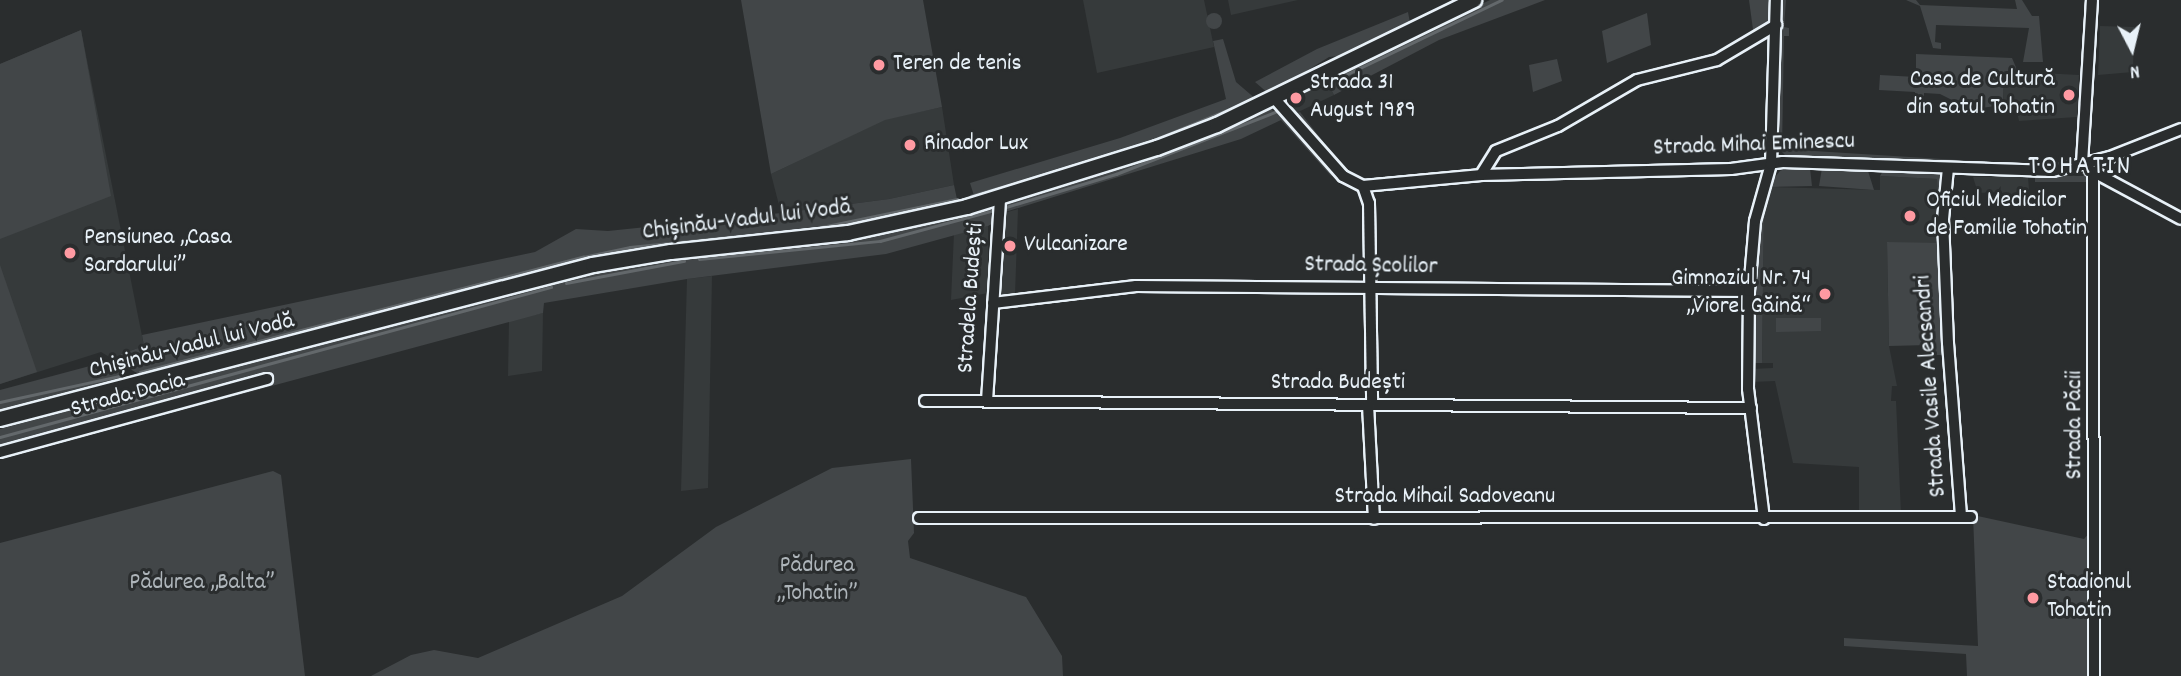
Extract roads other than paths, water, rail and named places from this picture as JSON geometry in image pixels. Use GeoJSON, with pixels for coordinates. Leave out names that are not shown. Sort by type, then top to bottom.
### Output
{"type":"FeatureCollection","features":[{"type":"Feature","properties":{"kind":"main road","name":"Chișinău-Vadul lui Vodă"},"geometry":{"type":"LineString","coordinates":[[0,419],[593,265],[671,252],[848,233],[1000,198],[1157,148],[1274,99],[1474,0]]}},
{"type":"Feature","properties":{"kind":"street"},"geometry":{"type":"LineString","coordinates":[[1764,519],[1751,408],[1749,291],[1755,220],[1771,164],[1776,0]]}},
{"type":"Feature","properties":{"kind":"street"},"geometry":{"type":"LineString","coordinates":[[2092,0],[2082,163],[2093,174],[2181,219]]}},
{"type":"Feature","properties":{"kind":"street"},"geometry":{"type":"LineString","coordinates":[[1481,175],[1496,151],[1558,126],[1637,80],[1717,60],[1776,25]]}},
{"type":"Feature","properties":{"kind":"street"},"geometry":{"type":"LineString","coordinates":[[1274,99],[1343,176],[1363,186],[1369,204],[1372,290],[1370,405],[1374,519]]}},
{"type":"Feature","properties":{"kind":"street","name":"Strada Mihai Eminescu"},"geometry":{"type":"LineString","coordinates":[[1363,186],[1481,175],[1771,164],[2037,172],[2082,163],[2181,129]]}},
{"type":"Feature","properties":{"kind":"street","name":"Strada Vasile Alecsandri"},"geometry":{"type":"LineString","coordinates":[[1948,168],[1943,226],[1966,517]]}},
{"type":"Feature","properties":{"kind":"street","name":"Strada Păcii"},"geometry":{"type":"LineString","coordinates":[[2093,174],[2094,676]]}},
{"type":"Feature","properties":{"kind":"street","name":"Stradela Budești"},"geometry":{"type":"LineString","coordinates":[[987,401],[1000,198]]}},
{"type":"Feature","properties":{"kind":"street","name":"Strada Școlilor"},"geometry":{"type":"LineString","coordinates":[[993,303],[1136,286],[1749,291]]}},
{"type":"Feature","properties":{"kind":"street","name":"Strada Dacia"},"geometry":{"type":"LineString","coordinates":[[0,452],[267,379]]}},
{"type":"Feature","properties":{"kind":"street","name":"Strada Budești"},"geometry":{"type":"LineString","coordinates":[[925,401],[1751,408]]}},
{"type":"Feature","properties":{"kind":"street","name":"Strada Mihail Sadoveanu"},"geometry":{"type":"LineString","coordinates":[[919,518],[1966,517]]}},
{"type":"Feature","properties":{"kind":"waterway"},"geometry":{"type":"LineString","coordinates":[[1333,81],[1501,0]]}},
{"type":"Feature","properties":{"kind":"waterway"},"geometry":{"type":"LineString","coordinates":[[971,196],[1144,144],[1244,103]]}},
{"type":"Feature","properties":{"kind":"waterway"},"geometry":{"type":"LineString","coordinates":[[1006,207],[1116,174],[1275,112]]}},
{"type":"Feature","properties":{"kind":"waterway"},"geometry":{"type":"LineString","coordinates":[[140,372],[630,247],[817,228],[957,199]]}},
{"type":"Feature","properties":{"kind":"waterway"},"geometry":{"type":"LineString","coordinates":[[699,259],[880,241],[991,211]]}},
{"type":"Feature","properties":{"kind":"waterway"},"geometry":{"type":"LineString","coordinates":[[566,283],[684,261]]}},
{"type":"Feature","properties":{"kind":"waterway"},"geometry":{"type":"LineString","coordinates":[[0,437],[551,287]]}},
{"type":"Feature","properties":{"kind":"waterway"},"geometry":{"type":"LineString","coordinates":[[0,402],[119,376]]}},
{"type":"Feature","properties":{"kind":"place","name":"Teren de tenis"},"geometry":{"type":"Point","coordinates":[879,65]}},
{"type":"Feature","properties":{"kind":"place","name":"Casa de Cultură din satul Tohatin"},"geometry":{"type":"Point","coordinates":[2069,95]}},
{"type":"Feature","properties":{"kind":"place","name":"Strada 31 August 1989"},"geometry":{"type":"Point","coordinates":[1296,98]}},
{"type":"Feature","properties":{"kind":"place","name":"Rinador Lux"},"geometry":{"type":"Point","coordinates":[910,145]}},
{"type":"Feature","properties":{"kind":"place","name":"Oficiul Medicilor de Familie Tohatin"},"geometry":{"type":"Point","coordinates":[1910,216]}},
{"type":"Feature","properties":{"kind":"place","name":"Vulcanizare"},"geometry":{"type":"Point","coordinates":[1010,246]}},
{"type":"Feature","properties":{"kind":"place","name":"Pensiunea „Casa Sardarului”"},"geometry":{"type":"Point","coordinates":[70,253]}},
{"type":"Feature","properties":{"kind":"place","name":"Gimnaziul Nr. 74 „Viorel Găină“"},"geometry":{"type":"Point","coordinates":[1825,294]}},
{"type":"Feature","properties":{"kind":"place","name":"Stadionul Tohatin"},"geometry":{"type":"Point","coordinates":[2033,598]}},
{"type":"Feature","properties":{"kind":"district","name":"TOHATIN"},"geometry":{"type":"Point","coordinates":[2080,168]}},
{"type":"Feature","properties":{"kind":"park label","name":"Pădurea „Tohatin”"},"geometry":{"type":"Point","coordinates":[817,581]}},
{"type":"Feature","properties":{"kind":"park label","name":"Pădurea „Balta”"},"geometry":{"type":"Point","coordinates":[202,584]}}]}
